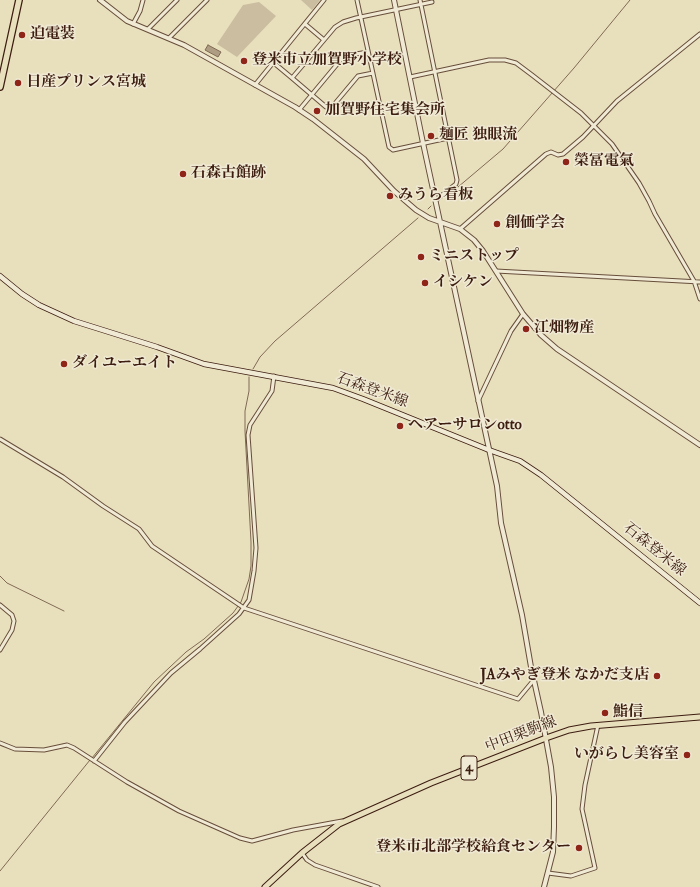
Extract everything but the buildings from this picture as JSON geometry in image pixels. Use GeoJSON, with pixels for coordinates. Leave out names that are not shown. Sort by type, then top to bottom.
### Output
{"type":"FeatureCollection","features":[{"type":"Feature","properties":{"kind":"highway"},"geometry":{"type":"LineString","coordinates":[[0,87],[19,0]]}},
{"type":"Feature","properties":{"kind":"main road","name":"石森登米線"},"geometry":{"type":"LineString","coordinates":[[0,276],[22,294],[39,305],[74,321],[157,347],[204,364],[333,388],[520,461],[530,467],[700,603]]}},
{"type":"Feature","properties":{"kind":"main road","name":"中田栗駒線"},"geometry":{"type":"LineString","coordinates":[[265,887],[302,853],[339,824],[431,783],[546,738],[569,730],[598,725],[700,717]]}},
{"type":"Feature","properties":{"kind":"street"},"geometry":{"type":"LineString","coordinates":[[100,0],[120,17],[133,24],[169,38],[300,110],[354,150],[401,198],[416,210],[423,215],[441,223],[460,229],[479,246],[523,314],[557,349],[700,446]]}},
{"type":"Feature","properties":{"kind":"street"},"geometry":{"type":"LineString","coordinates":[[133,24],[140,11],[143,0]]}},
{"type":"Feature","properties":{"kind":"street"},"geometry":{"type":"LineString","coordinates":[[148,29],[177,0]]}},
{"type":"Feature","properties":{"kind":"street"},"geometry":{"type":"LineString","coordinates":[[169,38],[207,0]]}},
{"type":"Feature","properties":{"kind":"street"},"geometry":{"type":"LineString","coordinates":[[255,85],[324,0]]}},
{"type":"Feature","properties":{"kind":"street"},"geometry":{"type":"LineString","coordinates":[[357,0],[389,147],[393,150],[448,138]]}},
{"type":"Feature","properties":{"kind":"street"},"geometry":{"type":"LineString","coordinates":[[394,0],[423,143],[497,486],[501,523],[522,615],[551,767],[554,797],[553,852],[544,887]]}},
{"type":"Feature","properties":{"kind":"street"},"geometry":{"type":"LineString","coordinates":[[420,0],[457,180],[456,184],[436,200]]}},
{"type":"Feature","properties":{"kind":"street"},"geometry":{"type":"LineString","coordinates":[[292,78],[339,24],[347,20],[432,2]]}},
{"type":"Feature","properties":{"kind":"street"},"geometry":{"type":"LineString","coordinates":[[304,24],[324,40]]}},
{"type":"Feature","properties":{"kind":"street"},"geometry":{"type":"LineString","coordinates":[[460,229],[546,154],[551,152],[558,155],[563,154],[583,137],[617,101],[700,34]]}},
{"type":"Feature","properties":{"kind":"street"},"geometry":{"type":"LineString","coordinates":[[300,110],[344,56],[368,52]]}},
{"type":"Feature","properties":{"kind":"street"},"geometry":{"type":"LineString","coordinates":[[410,77],[489,60],[505,60],[516,63],[581,113],[612,144],[638,182],[694,282],[700,299]]}},
{"type":"Feature","properties":{"kind":"street"},"geometry":{"type":"LineString","coordinates":[[274,63],[326,107],[332,107],[358,76],[373,73]]}},
{"type":"Feature","properties":{"kind":"street"},"geometry":{"type":"LineString","coordinates":[[496,272],[700,282]]}},
{"type":"Feature","properties":{"kind":"street"},"geometry":{"type":"LineString","coordinates":[[478,401],[511,331],[523,314]]}},
{"type":"Feature","properties":{"kind":"street"},"geometry":{"type":"LineString","coordinates":[[94,760],[125,722],[171,673],[200,649],[249,600],[252,590],[256,548],[248,435],[250,425],[272,391],[274,376]]}},
{"type":"Feature","properties":{"kind":"street"},"geometry":{"type":"LineString","coordinates":[[0,439],[63,477],[97,502],[139,529],[152,546],[243,607],[518,699],[534,681]]}},
{"type":"Feature","properties":{"kind":"street"},"geometry":{"type":"LineString","coordinates":[[0,605],[12,615],[14,621],[12,630],[0,650]]}},
{"type":"Feature","properties":{"kind":"street"},"geometry":{"type":"LineString","coordinates":[[548,873],[571,876],[595,868],[582,809],[585,784],[598,725]]}},
{"type":"Feature","properties":{"kind":"street"},"geometry":{"type":"LineString","coordinates":[[0,743],[15,749],[44,750],[67,745],[94,760],[127,782],[179,810],[240,838],[252,841],[293,830],[350,819]]}},
{"type":"Feature","properties":{"kind":"street"},"geometry":{"type":"LineString","coordinates":[[302,853],[307,860],[315,865],[378,887]]}},
{"type":"Feature","properties":{"kind":"shaded area"},"geometry":{"type":"Polygon","coordinates":[[[301,0],[320,0],[312,10],[301,0]]]}},
{"type":"Feature","properties":{"kind":"shaded area"},"geometry":{"type":"Polygon","coordinates":[[[259,2],[276,16],[237,57],[217,44],[243,5],[259,2]]]}},
{"type":"Feature","properties":{"kind":"shaded area"},"geometry":{"type":"Polygon","coordinates":[[[208,45],[221,52],[218,57],[205,50],[208,45]]]}},
{"type":"Feature","properties":{"kind":"waterway"},"geometry":{"type":"LineString","coordinates":[[440,199],[458,187],[503,149],[574,68],[630,0]]}},
{"type":"Feature","properties":{"kind":"waterway"},"geometry":{"type":"LineString","coordinates":[[428,209],[431,206]]}},
{"type":"Feature","properties":{"kind":"waterway"},"geometry":{"type":"LineString","coordinates":[[253,369],[260,357],[275,341],[418,218]]}},
{"type":"Feature","properties":{"kind":"waterway"},"geometry":{"type":"LineString","coordinates":[[92,758],[154,682],[186,652],[204,639],[233,613],[241,602],[249,579],[251,566],[245,431],[245,411],[249,391],[249,377]]}},
{"type":"Feature","properties":{"kind":"waterway"},"geometry":{"type":"LineString","coordinates":[[0,576],[7,583],[64,611]]}},
{"type":"Feature","properties":{"kind":"waterway"},"geometry":{"type":"LineString","coordinates":[[0,871],[90,760]]}},
{"type":"Feature","properties":{"kind":"place","name":"迫電装"},"geometry":{"type":"Point","coordinates":[22,35]}},
{"type":"Feature","properties":{"kind":"place","name":"登米市立加賀野小学校"},"geometry":{"type":"Point","coordinates":[244,61]}},
{"type":"Feature","properties":{"kind":"place","name":"日産プリンス宮城"},"geometry":{"type":"Point","coordinates":[18,83]}},
{"type":"Feature","properties":{"kind":"place","name":"加賀野住宅集会所"},"geometry":{"type":"Point","coordinates":[317,111]}},
{"type":"Feature","properties":{"kind":"place","name":"麺匠 独眼流"},"geometry":{"type":"Point","coordinates":[431,136]}},
{"type":"Feature","properties":{"kind":"place","name":"榮冨電氣"},"geometry":{"type":"Point","coordinates":[566,162]}},
{"type":"Feature","properties":{"kind":"place","name":"石森古館跡"},"geometry":{"type":"Point","coordinates":[183,174]}},
{"type":"Feature","properties":{"kind":"place","name":"みうら看板"},"geometry":{"type":"Point","coordinates":[390,196]}},
{"type":"Feature","properties":{"kind":"place","name":"創価学会"},"geometry":{"type":"Point","coordinates":[497,224]}},
{"type":"Feature","properties":{"kind":"place","name":"ミニストップ"},"geometry":{"type":"Point","coordinates":[421,257]}},
{"type":"Feature","properties":{"kind":"place","name":"イシケン"},"geometry":{"type":"Point","coordinates":[425,283]}},
{"type":"Feature","properties":{"kind":"place","name":"江畑物産"},"geometry":{"type":"Point","coordinates":[526,329]}},
{"type":"Feature","properties":{"kind":"place","name":"ダイユーエイト"},"geometry":{"type":"Point","coordinates":[64,364]}},
{"type":"Feature","properties":{"kind":"place","name":"ヘアーサロンotto"},"geometry":{"type":"Point","coordinates":[400,426]}},
{"type":"Feature","properties":{"kind":"place","name":"JAみやぎ登米 なかだ支店"},"geometry":{"type":"Point","coordinates":[657,676]}},
{"type":"Feature","properties":{"kind":"place","name":"鮨信"},"geometry":{"type":"Point","coordinates":[605,713]}},
{"type":"Feature","properties":{"kind":"place","name":"いがらし美容室"},"geometry":{"type":"Point","coordinates":[687,755]}},
{"type":"Feature","properties":{"kind":"place","name":"登米市北部学校給食センター"},"geometry":{"type":"Point","coordinates":[579,848]}}]}
